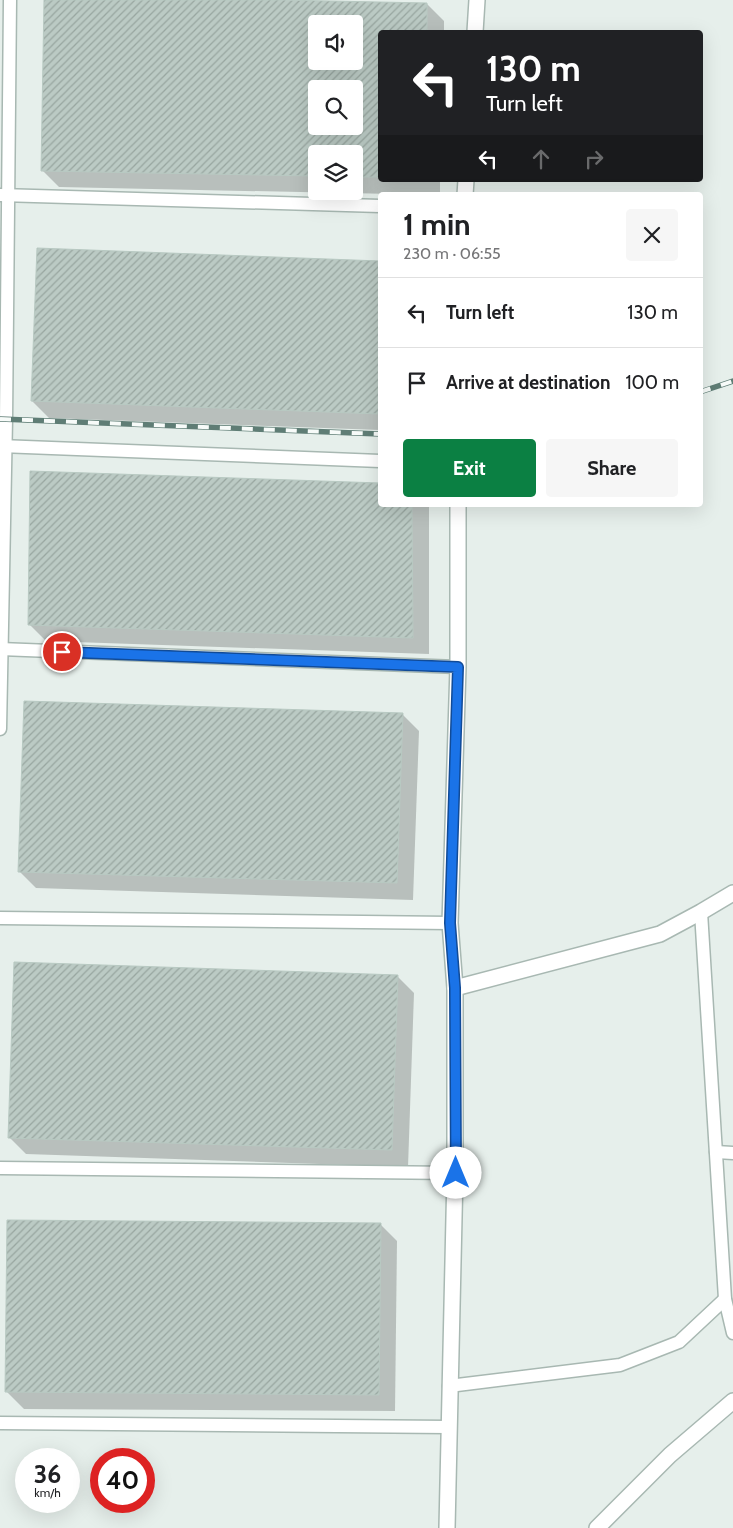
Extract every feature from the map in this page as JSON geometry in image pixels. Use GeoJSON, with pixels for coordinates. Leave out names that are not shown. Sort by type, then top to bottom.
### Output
{"type":"FeatureCollection","features":[{"type":"Feature","properties":{"kind":"street"},"geometry":{"type":"LineString","coordinates":[[475,30],[477,0]]}},
{"type":"Feature","properties":{"kind":"street"},"geometry":{"type":"LineString","coordinates":[[447,1528],[449,1386],[456,1173],[455,988],[450,923],[458,667],[458,507]]}},
{"type":"Feature","properties":{"kind":"street"},"geometry":{"type":"LineString","coordinates":[[455,988],[660,934],[733,893]]}},
{"type":"Feature","properties":{"kind":"street"},"geometry":{"type":"LineString","coordinates":[[597,1528],[670,1455],[733,1402]]}},
{"type":"Feature","properties":{"kind":"lane"},"geometry":{"type":"LineString","coordinates":[[0,729],[4,195],[10,0]]}},
{"type":"Feature","properties":{"kind":"lane"},"geometry":{"type":"LineString","coordinates":[[4,195],[378,206]]}},
{"type":"Feature","properties":{"kind":"lane"},"geometry":{"type":"LineString","coordinates":[[3,446],[378,461]]}},
{"type":"Feature","properties":{"kind":"lane"},"geometry":{"type":"LineString","coordinates":[[1,649],[458,667]]}},
{"type":"Feature","properties":{"kind":"lane"},"geometry":{"type":"LineString","coordinates":[[701,912],[725,1299],[733,1333]]}},
{"type":"Feature","properties":{"kind":"lane"},"geometry":{"type":"LineString","coordinates":[[0,918],[450,923]]}},
{"type":"Feature","properties":{"kind":"lane"},"geometry":{"type":"LineString","coordinates":[[716,1152],[733,1153]]}},
{"type":"Feature","properties":{"kind":"lane"},"geometry":{"type":"LineString","coordinates":[[0,1168],[456,1173]]}},
{"type":"Feature","properties":{"kind":"lane"},"geometry":{"type":"LineString","coordinates":[[449,1386],[620,1365],[679,1342],[725,1299]]}},
{"type":"Feature","properties":{"kind":"lane"},"geometry":{"type":"LineString","coordinates":[[0,1423],[448,1426]]}},
{"type":"Feature","properties":{"kind":"building"},"geometry":{"type":"Polygon","coordinates":[[[44,0],[282,0],[427,3],[427,30],[378,30],[378,177],[363,177],[363,145],[308,145],[308,176],[41,171],[44,0]]]}},
{"type":"Feature","properties":{"kind":"building"},"geometry":{"type":"Polygon","coordinates":[[[37,248],[378,261],[378,414],[31,401],[37,248]]]}},
{"type":"Feature","properties":{"kind":"building"},"geometry":{"type":"Polygon","coordinates":[[[30,471],[378,483],[378,507],[412,507],[413,638],[28,625],[30,471]]]}},
{"type":"Feature","properties":{"kind":"building"},"geometry":{"type":"Polygon","coordinates":[[[24,701],[403,713],[397,883],[18,872],[24,701]]]}},
{"type":"Feature","properties":{"kind":"building"},"geometry":{"type":"Polygon","coordinates":[[[14,962],[398,975],[392,1150],[8,1138],[14,962]]]}},
{"type":"Feature","properties":{"kind":"building"},"geometry":{"type":"Polygon","coordinates":[[[7,1220],[381,1223],[379,1395],[5,1392],[7,1220]]]}},
{"type":"Feature","properties":{"kind":"railway"},"geometry":{"type":"LineString","coordinates":[[703,391],[733,381]]}},
{"type":"Feature","properties":{"kind":"railway"},"geometry":{"type":"LineString","coordinates":[[0,419],[378,434]]}},
{"type":"Feature","properties":{"kind":"route"},"geometry":{"type":"LineString","coordinates":[[62,652],[458,667],[450,923],[455,988],[456,1173]]}}]}
